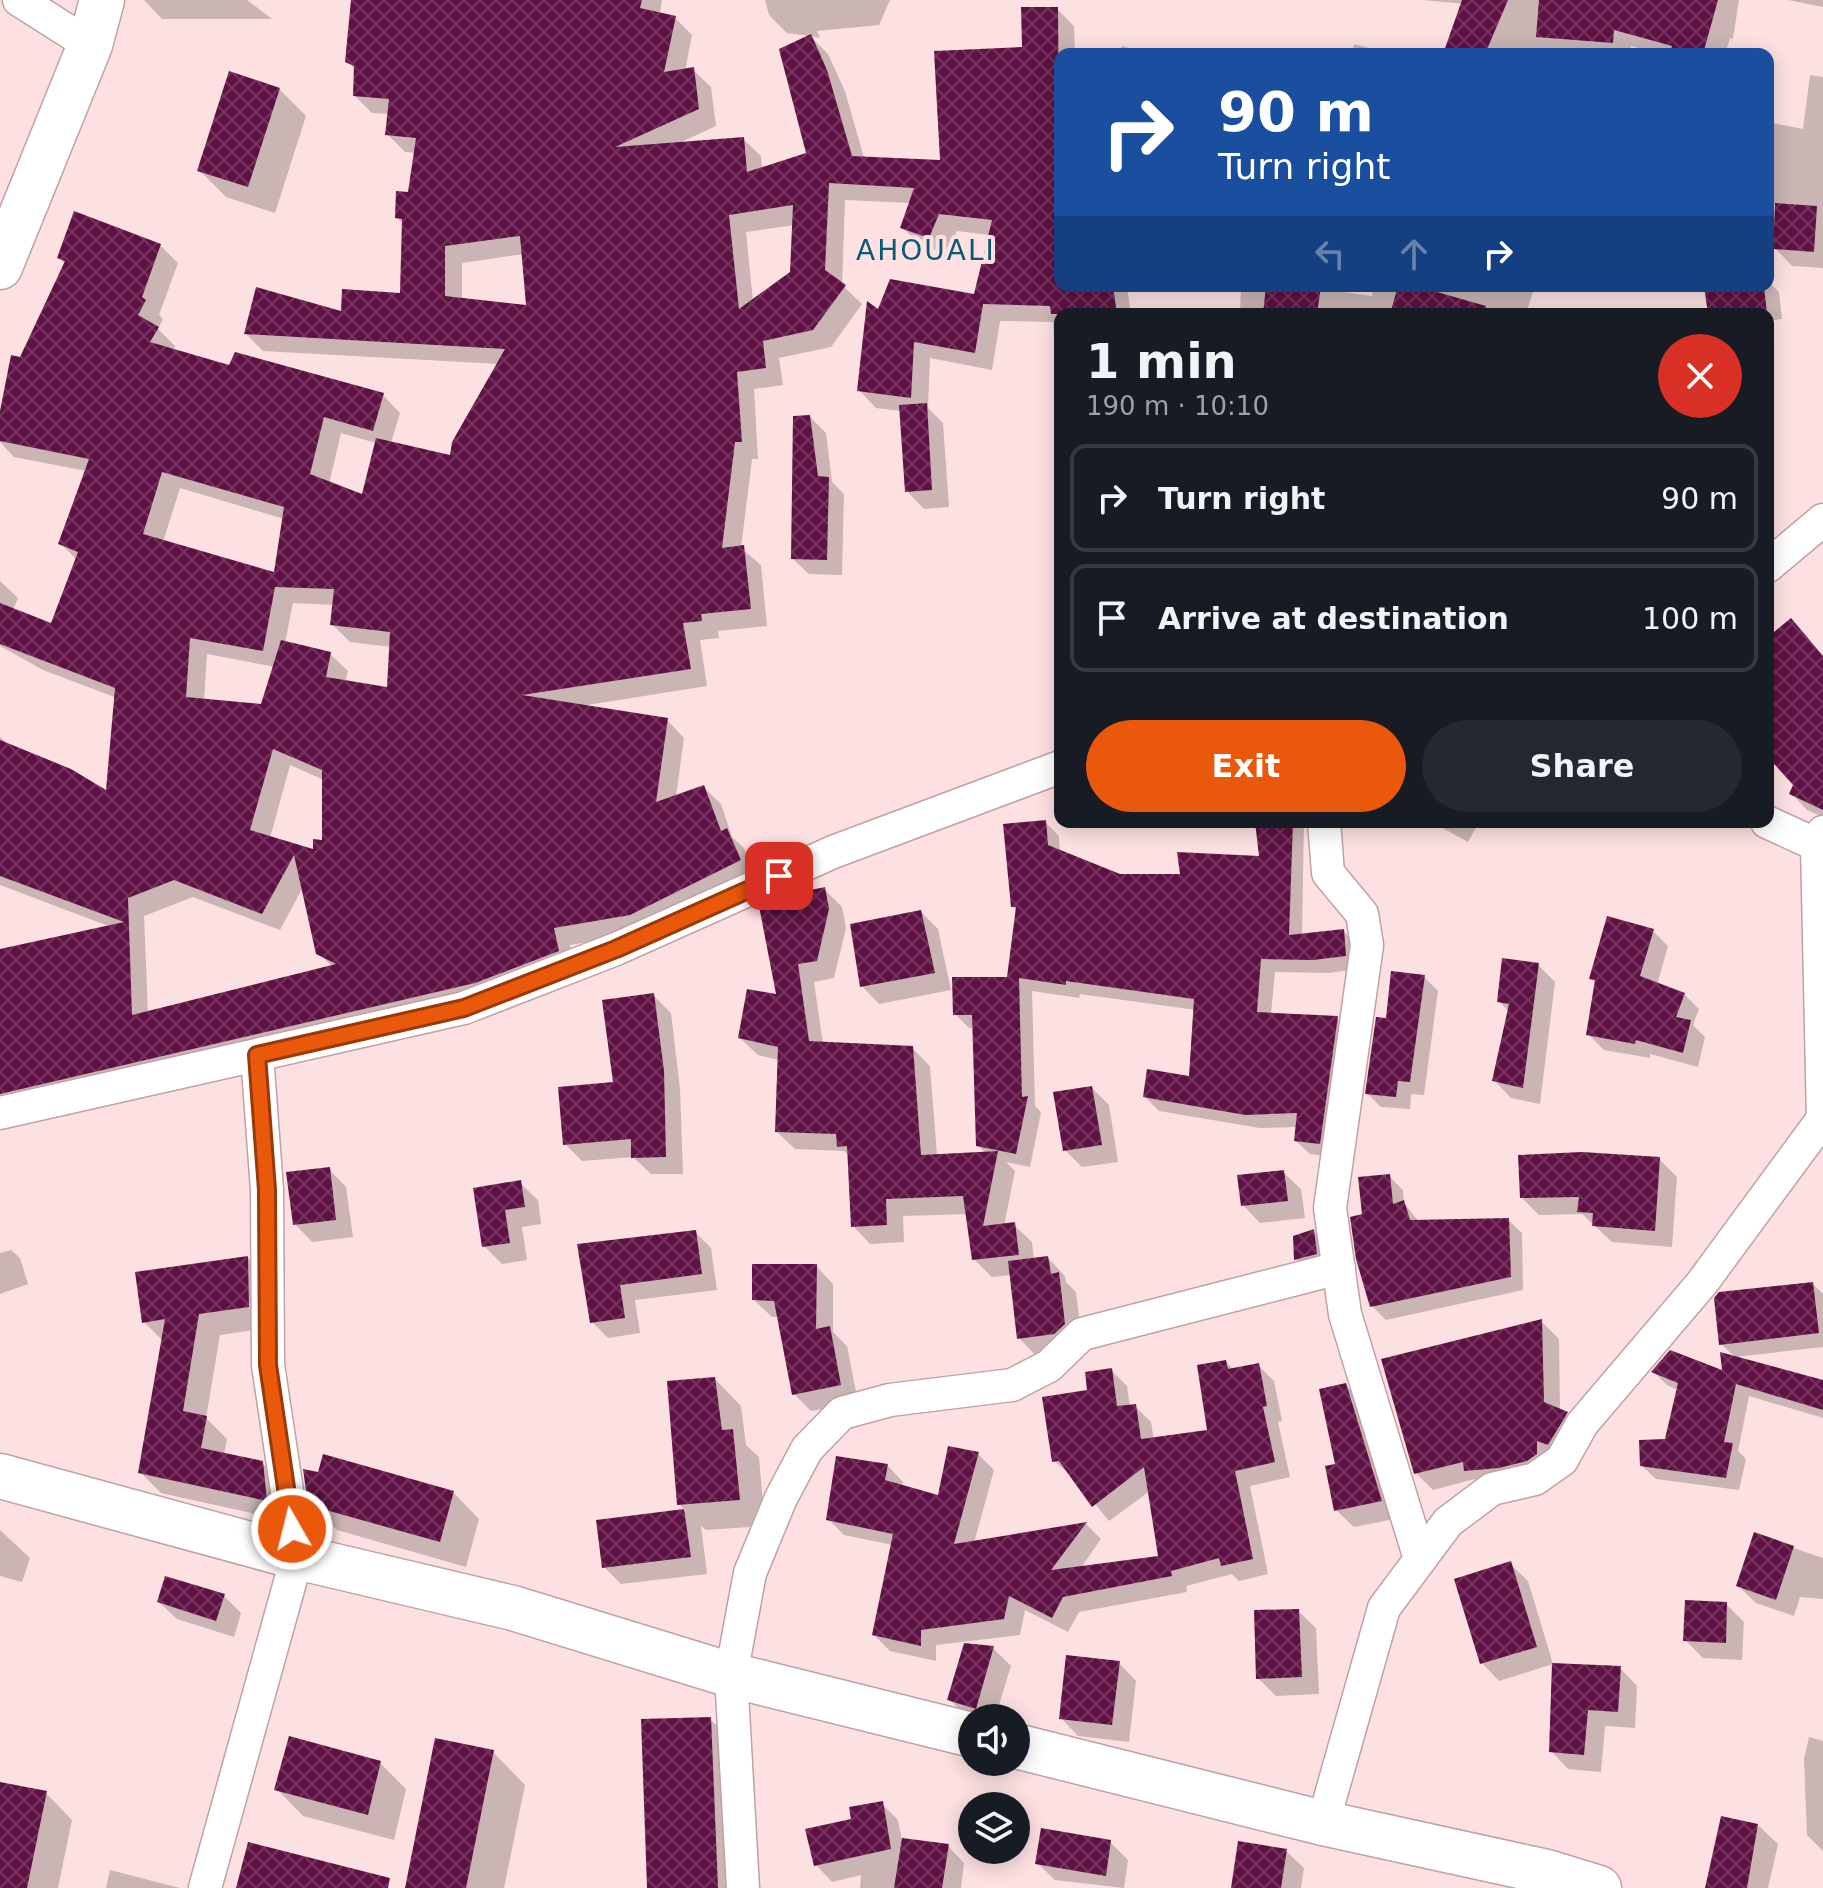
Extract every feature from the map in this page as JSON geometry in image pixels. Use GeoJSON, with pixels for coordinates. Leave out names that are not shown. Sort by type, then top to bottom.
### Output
{"type":"FeatureCollection","features":[{"type":"Feature","properties":{"kind":"main road"},"geometry":{"type":"LineString","coordinates":[[0,267],[90,45],[102,0]]}},
{"type":"Feature","properties":{"kind":"main road"},"geometry":{"type":"LineString","coordinates":[[0,1476],[297,1557],[513,1608],[731,1675],[958,1732]]}},
{"type":"Feature","properties":{"kind":"main road"},"geometry":{"type":"LineString","coordinates":[[1030,1750],[1550,1880],[1599,1888]]}},
{"type":"Feature","properties":{"kind":"street"},"geometry":{"type":"LineString","coordinates":[[19,0],[90,45]]}},
{"type":"Feature","properties":{"kind":"street"},"geometry":{"type":"LineString","coordinates":[[1774,561],[1823,520]]}},
{"type":"Feature","properties":{"kind":"street"},"geometry":{"type":"LineString","coordinates":[[0,1113],[464,1008],[616,949],[833,852],[1054,769]]}},
{"type":"Feature","properties":{"kind":"street"},"geometry":{"type":"LineString","coordinates":[[1323,1823],[1384,1608],[1448,1522],[1492,1489],[1535,1479],[1562,1460],[1582,1424],[1702,1283],[1823,1120],[1820,839],[1774,824]]}},
{"type":"Feature","properties":{"kind":"street"},"geometry":{"type":"LineString","coordinates":[[1324,828],[1328,873],[1362,914],[1367,945],[1330,1208],[1345,1314],[1420,1559]]}},
{"type":"Feature","properties":{"kind":"street"},"geometry":{"type":"LineString","coordinates":[[205,1888],[297,1557],[268,1365],[267,1190],[257,1055]]}},
{"type":"Feature","properties":{"kind":"street"},"geometry":{"type":"LineString","coordinates":[[743,1888],[731,1675],[750,1573],[781,1498],[807,1449],[842,1413],[890,1400],[1012,1385],[1049,1366],[1082,1334],[1339,1268]]}},
{"type":"Feature","properties":{"kind":"building"},"geometry":{"type":"Polygon","coordinates":[[[351,0],[642,0],[640,8],[676,16],[664,72],[694,67],[699,109],[615,147],[744,137],[747,172],[806,153],[779,49],[811,34],[827,70],[852,156],[940,160],[934,51],[1022,47],[1021,7],[1058,7],[1058,48],[1054,48],[1054,292],[1114,292],[1116,308],[1054,308],[1054,314],[1051,314],[1050,306],[983,304],[975,353],[914,342],[911,398],[857,391],[867,301],[878,309],[890,279],[974,294],[992,220],[939,214],[929,238],[900,228],[914,188],[829,183],[825,270],[846,285],[813,330],[763,341],[766,368],[737,372],[742,442],[735,442],[722,548],[744,545],[751,609],[701,614],[702,621],[683,623],[691,669],[522,695],[668,718],[656,802],[704,785],[721,831],[727,828],[741,860],[630,915],[554,928],[559,951],[475,983],[0,1094],[0,949],[124,922],[0,876],[0,740],[71,769],[106,790],[115,688],[0,644],[0,603],[51,623],[78,552],[58,544],[89,459],[0,441],[0,411],[11,355],[20,357],[65,261],[57,258],[74,211],[161,244],[142,297],[146,300],[138,315],[159,327],[150,342],[229,365],[235,352],[384,393],[373,431],[324,417],[310,474],[362,494],[376,438],[450,455],[452,442],[505,349],[244,334],[256,287],[341,311],[342,289],[400,293],[402,219],[395,218],[396,191],[408,192],[416,138],[385,135],[389,99],[353,96],[354,66],[345,62],[351,0]],[[793,205],[729,215],[739,309],[790,272],[793,205]],[[520,236],[445,246],[445,296],[526,305],[520,236]],[[162,472],[143,534],[274,572],[284,507],[162,472]],[[275,587],[263,651],[190,638],[186,697],[261,704],[281,640],[331,652],[326,677],[387,687],[390,632],[330,625],[334,589],[275,587]],[[273,749],[250,830],[313,849],[313,839],[322,840],[322,770],[273,749]],[[294,855],[262,914],[174,880],[128,898],[132,1015],[336,964],[316,954],[294,855]]]}},
{"type":"Feature","properties":{"kind":"building"},"geometry":{"type":"Polygon","coordinates":[[[1462,0],[1508,0],[1488,48],[1445,48],[1462,0]]]}},
{"type":"Feature","properties":{"kind":"building"},"geometry":{"type":"Polygon","coordinates":[[[1539,0],[1718,0],[1705,48],[1672,48],[1614,30],[1613,43],[1536,37],[1539,0]]]}},
{"type":"Feature","properties":{"kind":"building"},"geometry":{"type":"Polygon","coordinates":[[[229,71],[280,88],[248,187],[197,171],[229,71]]]}},
{"type":"Feature","properties":{"kind":"building"},"geometry":{"type":"Polygon","coordinates":[[[1775,203],[1817,206],[1814,252],[1774,249],[1775,203]]]}},
{"type":"Feature","properties":{"kind":"building"},"geometry":{"type":"Polygon","coordinates":[[[1265,292],[1320,292],[1318,308],[1264,308],[1265,292]]]}},
{"type":"Feature","properties":{"kind":"building"},"geometry":{"type":"Polygon","coordinates":[[[1396,292],[1437,292],[1486,306],[1486,308],[1392,308],[1396,292]]]}},
{"type":"Feature","properties":{"kind":"building"},"geometry":{"type":"Polygon","coordinates":[[[1705,292],[1765,292],[1766,308],[1707,308],[1705,292]]]}},
{"type":"Feature","properties":{"kind":"building"},"geometry":{"type":"Polygon","coordinates":[[[927,403],[932,490],[905,492],[899,405],[927,403]]]}},
{"type":"Feature","properties":{"kind":"building"},"geometry":{"type":"Polygon","coordinates":[[[810,415],[818,476],[829,477],[827,560],[791,559],[793,416],[810,415]]]}},
{"type":"Feature","properties":{"kind":"building"},"geometry":{"type":"Polygon","coordinates":[[[1791,618],[1823,656],[1823,810],[1789,794],[1793,785],[1774,764],[1774,632],[1791,618]]]}},
{"type":"Feature","properties":{"kind":"building"},"geometry":{"type":"Polygon","coordinates":[[[1046,820],[1048,845],[1120,874],[1180,874],[1177,852],[1259,856],[1256,828],[1293,828],[1289,935],[1344,929],[1346,956],[1313,960],[1261,959],[1257,1012],[1338,1016],[1320,1144],[1294,1141],[1297,1113],[1245,1115],[1143,1097],[1147,1069],[1189,1076],[1194,999],[1066,981],[1066,985],[1019,978],[1022,1097],[1028,1096],[1016,1154],[976,1146],[972,1015],[953,1015],[952,977],[1007,977],[1016,907],[1011,907],[1003,824],[1046,820]]]}},
{"type":"Feature","properties":{"kind":"building"},"geometry":{"type":"Polygon","coordinates":[[[825,887],[829,909],[817,961],[798,964],[809,1041],[913,1046],[921,1155],[998,1151],[983,1226],[1015,1222],[1019,1255],[972,1260],[963,1196],[886,1199],[887,1225],[851,1227],[847,1146],[837,1147],[836,1134],[775,1132],[778,1047],[738,1038],[747,989],[776,994],[759,906],[782,896],[825,887]]]}},
{"type":"Feature","properties":{"kind":"building"},"geometry":{"type":"Polygon","coordinates":[[[921,910],[935,973],[860,987],[850,924],[921,910]]]}},
{"type":"Feature","properties":{"kind":"building"},"geometry":{"type":"Polygon","coordinates":[[[1607,916],[1654,929],[1640,976],[1685,993],[1676,1017],[1691,1020],[1683,1053],[1636,1040],[1635,1044],[1586,1035],[1595,980],[1589,979],[1607,916]]]}},
{"type":"Feature","properties":{"kind":"building"},"geometry":{"type":"Polygon","coordinates":[[[1502,958],[1539,963],[1523,1088],[1492,1081],[1509,1004],[1497,1002],[1502,958]]]}},
{"type":"Feature","properties":{"kind":"building"},"geometry":{"type":"Polygon","coordinates":[[[1391,971],[1425,975],[1410,1082],[1398,1081],[1396,1097],[1365,1094],[1376,1017],[1386,1018],[1391,971]]]}},
{"type":"Feature","properties":{"kind":"building"},"geometry":{"type":"Polygon","coordinates":[[[654,993],[664,1071],[666,1157],[631,1158],[631,1139],[563,1145],[558,1087],[613,1082],[602,1000],[654,993]]]}},
{"type":"Feature","properties":{"kind":"building"},"geometry":{"type":"Polygon","coordinates":[[[1092,1086],[1102,1145],[1063,1151],[1053,1092],[1092,1086]]]}},
{"type":"Feature","properties":{"kind":"building"},"geometry":{"type":"Polygon","coordinates":[[[1582,1152],[1660,1157],[1655,1231],[1592,1226],[1593,1213],[1577,1212],[1579,1197],[1520,1198],[1518,1155],[1582,1152]]]}},
{"type":"Feature","properties":{"kind":"building"},"geometry":{"type":"Polygon","coordinates":[[[330,1167],[336,1220],[293,1225],[286,1172],[330,1167]]]}},
{"type":"Feature","properties":{"kind":"building"},"geometry":{"type":"Polygon","coordinates":[[[1284,1170],[1288,1201],[1241,1206],[1237,1175],[1284,1170]]]}},
{"type":"Feature","properties":{"kind":"building"},"geometry":{"type":"Polygon","coordinates":[[[1390,1174],[1393,1204],[1404,1200],[1410,1220],[1509,1218],[1511,1277],[1370,1307],[1356,1259],[1350,1217],[1362,1214],[1358,1177],[1390,1174]]]}},
{"type":"Feature","properties":{"kind":"building"},"geometry":{"type":"Polygon","coordinates":[[[521,1180],[525,1207],[505,1210],[510,1243],[482,1247],[473,1188],[521,1180]]]}},
{"type":"Feature","properties":{"kind":"building"},"geometry":{"type":"Polygon","coordinates":[[[1314,1229],[1317,1254],[1294,1260],[1293,1236],[1314,1229]]]}},
{"type":"Feature","properties":{"kind":"building"},"geometry":{"type":"Polygon","coordinates":[[[696,1230],[702,1274],[620,1285],[625,1318],[590,1323],[577,1244],[696,1230]]]}},
{"type":"Feature","properties":{"kind":"building"},"geometry":{"type":"Polygon","coordinates":[[[248,1256],[249,1307],[199,1314],[183,1411],[207,1416],[201,1448],[263,1461],[267,1501],[138,1473],[165,1319],[142,1323],[135,1272],[248,1256]]]}},
{"type":"Feature","properties":{"kind":"building"},"geometry":{"type":"Polygon","coordinates":[[[1048,1256],[1051,1274],[1059,1272],[1065,1324],[1054,1334],[1017,1339],[1008,1261],[1048,1256]]]}},
{"type":"Feature","properties":{"kind":"building"},"geometry":{"type":"Polygon","coordinates":[[[752,1264],[817,1264],[816,1329],[830,1326],[841,1385],[792,1395],[774,1301],[752,1300],[752,1264]]]}},
{"type":"Feature","properties":{"kind":"building"},"geometry":{"type":"Polygon","coordinates":[[[1813,1282],[1819,1333],[1719,1345],[1714,1298],[1719,1292],[1813,1282]]]}},
{"type":"Feature","properties":{"kind":"building"},"geometry":{"type":"Polygon","coordinates":[[[1542,1319],[1544,1402],[1568,1412],[1548,1445],[1537,1441],[1537,1454],[1527,1461],[1499,1468],[1464,1471],[1463,1462],[1414,1474],[1381,1359],[1542,1319]]]}},
{"type":"Feature","properties":{"kind":"building"},"geometry":{"type":"Polygon","coordinates":[[[1670,1350],[1722,1370],[1720,1352],[1823,1380],[1823,1410],[1736,1384],[1724,1442],[1733,1443],[1726,1478],[1640,1466],[1639,1440],[1665,1439],[1678,1383],[1651,1372],[1670,1350]]]}},
{"type":"Feature","properties":{"kind":"building"},"geometry":{"type":"Polygon","coordinates":[[[1226,1360],[1228,1369],[1259,1363],[1267,1406],[1263,1407],[1275,1462],[1235,1471],[1253,1559],[1221,1566],[1219,1558],[1171,1571],[1172,1576],[1063,1597],[1052,1618],[1009,1596],[1004,1619],[921,1630],[921,1646],[872,1635],[893,1534],[826,1520],[836,1456],[888,1464],[885,1480],[938,1495],[948,1446],[979,1452],[954,1544],[1087,1522],[1051,1570],[1158,1556],[1144,1467],[1092,1507],[1059,1461],[1052,1462],[1042,1397],[1087,1390],[1085,1372],[1112,1368],[1117,1406],[1136,1404],[1141,1439],[1207,1430],[1197,1365],[1226,1360]]]}},
{"type":"Feature","properties":{"kind":"building"},"geometry":{"type":"Polygon","coordinates":[[[715,1377],[722,1430],[733,1429],[740,1500],[677,1505],[667,1381],[715,1377]]]}},
{"type":"Feature","properties":{"kind":"building"},"geometry":{"type":"Polygon","coordinates":[[[1346,1383],[1382,1501],[1334,1511],[1325,1466],[1335,1464],[1319,1389],[1346,1383]]]}},
{"type":"Feature","properties":{"kind":"building"},"geometry":{"type":"Polygon","coordinates":[[[323,1454],[454,1491],[440,1542],[308,1505],[303,1469],[318,1472],[323,1454]]]}},
{"type":"Feature","properties":{"kind":"building"},"geometry":{"type":"Polygon","coordinates":[[[684,1509],[691,1557],[602,1568],[596,1520],[684,1509]]]}},
{"type":"Feature","properties":{"kind":"building"},"geometry":{"type":"Polygon","coordinates":[[[1754,1532],[1794,1546],[1776,1600],[1736,1586],[1754,1532]]]}},
{"type":"Feature","properties":{"kind":"building"},"geometry":{"type":"Polygon","coordinates":[[[1511,1561],[1537,1647],[1480,1664],[1454,1579],[1511,1561]]]}},
{"type":"Feature","properties":{"kind":"building"},"geometry":{"type":"Polygon","coordinates":[[[165,1576],[225,1594],[216,1621],[157,1602],[165,1576]]]}},
{"type":"Feature","properties":{"kind":"building"},"geometry":{"type":"Polygon","coordinates":[[[1685,1600],[1727,1602],[1726,1643],[1683,1641],[1685,1600]]]}},
{"type":"Feature","properties":{"kind":"building"},"geometry":{"type":"Polygon","coordinates":[[[1299,1609],[1302,1677],[1256,1679],[1254,1610],[1299,1609]]]}},
{"type":"Feature","properties":{"kind":"building"},"geometry":{"type":"Polygon","coordinates":[[[964,1643],[994,1646],[977,1704],[947,1700],[964,1643]]]}},
{"type":"Feature","properties":{"kind":"building"},"geometry":{"type":"Polygon","coordinates":[[[1066,1655],[1120,1661],[1112,1725],[1059,1719],[1066,1655]]]}},
{"type":"Feature","properties":{"kind":"building"},"geometry":{"type":"Polygon","coordinates":[[[1552,1663],[1621,1666],[1618,1712],[1588,1710],[1584,1755],[1549,1752],[1552,1663]]]}},
{"type":"Feature","properties":{"kind":"building"},"geometry":{"type":"Polygon","coordinates":[[[711,1717],[718,1888],[647,1888],[641,1719],[711,1717]]]}},
{"type":"Feature","properties":{"kind":"building"},"geometry":{"type":"Polygon","coordinates":[[[289,1736],[381,1761],[368,1815],[274,1790],[289,1736]]]}},
{"type":"Feature","properties":{"kind":"building"},"geometry":{"type":"Polygon","coordinates":[[[435,1738],[494,1750],[466,1888],[405,1888],[435,1738]]]}},
{"type":"Feature","properties":{"kind":"building"},"geometry":{"type":"Polygon","coordinates":[[[0,1782],[47,1791],[27,1888],[0,1888],[0,1782]]]}},
{"type":"Feature","properties":{"kind":"building"},"geometry":{"type":"Polygon","coordinates":[[[883,1801],[891,1849],[814,1866],[805,1829],[851,1819],[849,1807],[883,1801]]]}},
{"type":"Feature","properties":{"kind":"building"},"geometry":{"type":"Polygon","coordinates":[[[1721,1816],[1758,1824],[1747,1888],[1705,1888],[1721,1816]]]}},
{"type":"Feature","properties":{"kind":"building"},"geometry":{"type":"Polygon","coordinates":[[[1041,1828],[1111,1840],[1106,1876],[1035,1864],[1041,1828]]]}},
{"type":"Feature","properties":{"kind":"building"},"geometry":{"type":"Polygon","coordinates":[[[902,1838],[949,1844],[942,1888],[894,1888],[902,1838]]]}},
{"type":"Feature","properties":{"kind":"building"},"geometry":{"type":"Polygon","coordinates":[[[1238,1841],[1287,1849],[1281,1888],[1231,1888],[1238,1841]]]}},
{"type":"Feature","properties":{"kind":"building"},"geometry":{"type":"Polygon","coordinates":[[[248,1842],[390,1878],[388,1888],[236,1888],[248,1842]]]}},
{"type":"Feature","properties":{"kind":"district","name":"AHOUALI"},"geometry":{"type":"Point","coordinates":[926,250]}},
{"type":"Feature","properties":{"kind":"route"},"geometry":{"type":"LineString","coordinates":[[292,1529],[268,1365],[267,1190],[257,1055],[464,1008],[616,949],[779,876]]}}]}
